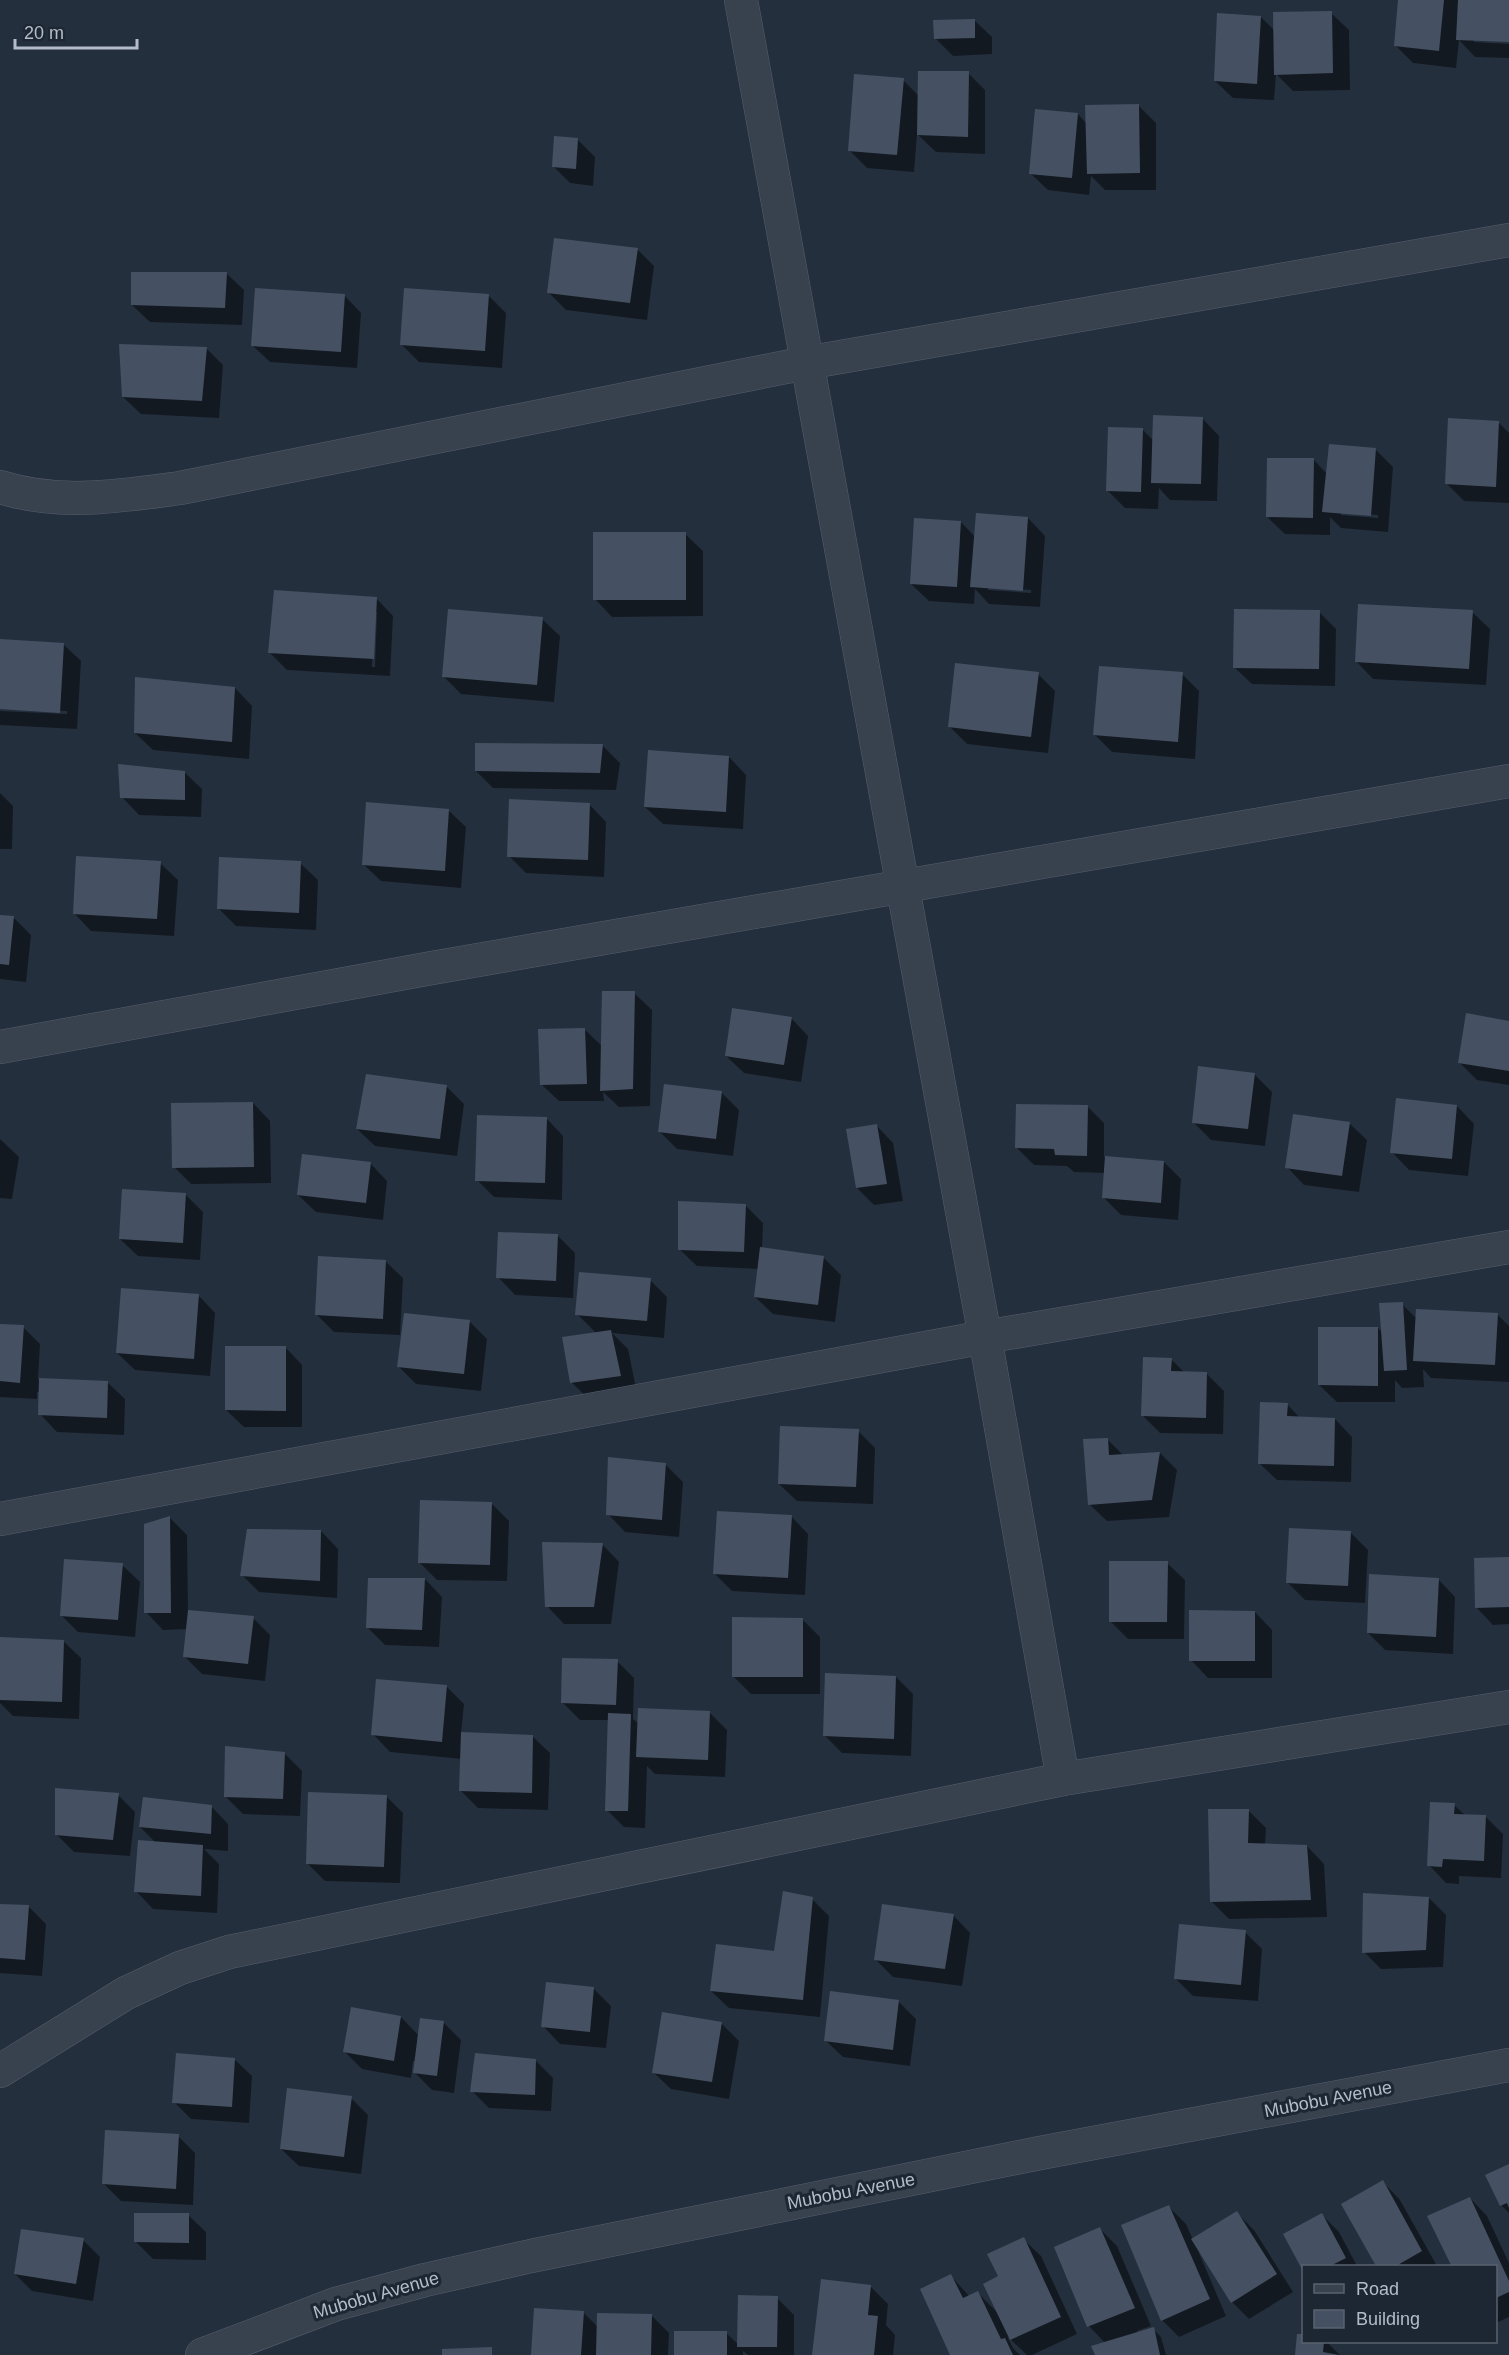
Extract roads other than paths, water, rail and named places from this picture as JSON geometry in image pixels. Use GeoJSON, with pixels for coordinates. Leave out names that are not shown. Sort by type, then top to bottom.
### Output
{"type":"FeatureCollection","features":[{"type":"Feature","properties":{"kind":"street"},"geometry":{"type":"LineString","coordinates":[[741,0],[1064,1779]]}},
{"type":"Feature","properties":{"kind":"street"},"geometry":{"type":"LineString","coordinates":[[0,487],[23,495],[102,499],[180,488],[806,363],[1509,240]]}},
{"type":"Feature","properties":{"kind":"street"},"geometry":{"type":"LineString","coordinates":[[0,1047],[432,968],[1509,781]]}},
{"type":"Feature","properties":{"kind":"street"},"geometry":{"type":"LineString","coordinates":[[0,1519],[985,1336],[1509,1247]]}},
{"type":"Feature","properties":{"kind":"street"},"geometry":{"type":"LineString","coordinates":[[0,2071],[126,1993],[180,1968],[230,1952],[1064,1779],[1509,1707]]}},
{"type":"Feature","properties":{"kind":"street","name":"Mubobu Avenue"},"geometry":{"type":"LineString","coordinates":[[202,2355],[336,2304],[425,2280],[510,2261],[1028,2155],[1509,2065]]}}]}
